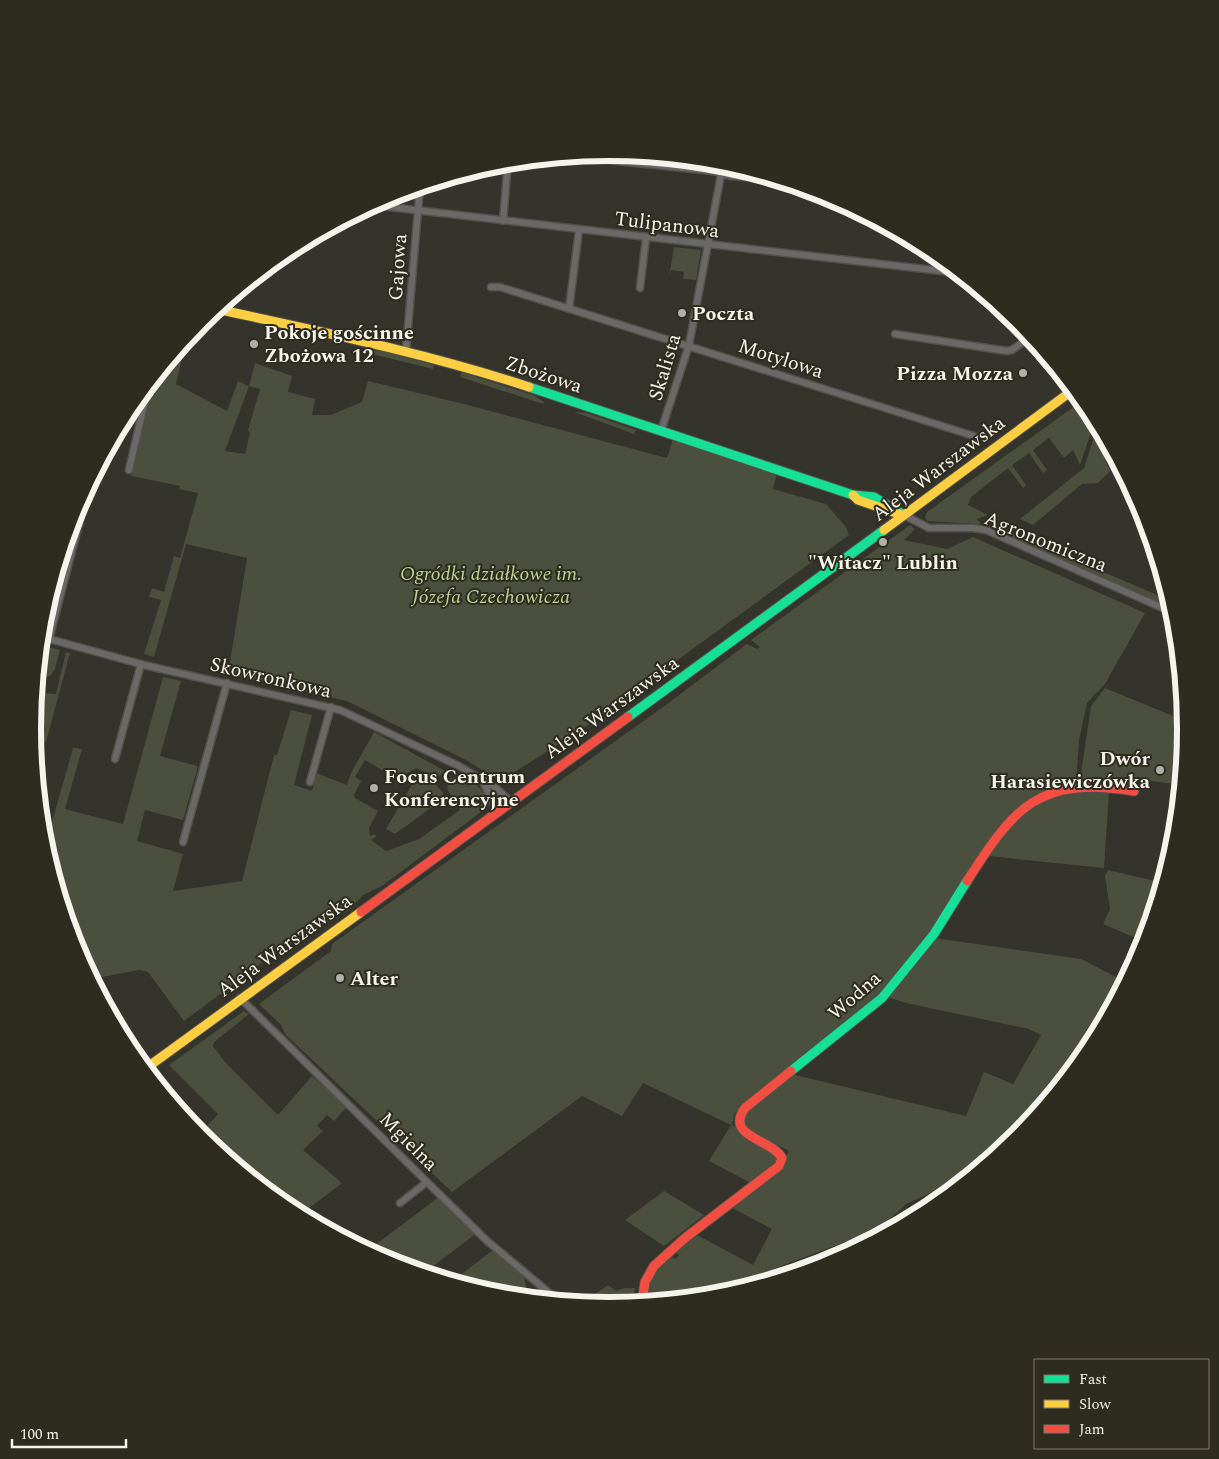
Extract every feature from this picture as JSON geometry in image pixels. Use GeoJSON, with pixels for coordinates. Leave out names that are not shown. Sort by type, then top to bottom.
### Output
{"type":"FeatureCollection","features":[{"type":"Feature","properties":{"kind":"street"},"geometry":{"type":"LineString","coordinates":[[619,161],[718,172]]}},
{"type":"Feature","properties":{"kind":"street"},"geometry":{"type":"LineString","coordinates":[[503,221],[507,171]]}},
{"type":"Feature","properties":{"kind":"street","name":"Skalista"},"geometry":{"type":"LineString","coordinates":[[661,431],[689,345],[721,172]]}},
{"type":"Feature","properties":{"kind":"street"},"geometry":{"type":"LineString","coordinates":[[722,173],[730,176],[739,177]]}},
{"type":"Feature","properties":{"kind":"street","name":"Gajowa"},"geometry":{"type":"LineString","coordinates":[[406,350],[419,194]]}},
{"type":"Feature","properties":{"kind":"street","name":"Tulipanowa"},"geometry":{"type":"LineString","coordinates":[[387,207],[945,271]]}},
{"type":"Feature","properties":{"kind":"street"},"geometry":{"type":"LineString","coordinates":[[569,309],[579,230]]}},
{"type":"Feature","properties":{"kind":"street"},"geometry":{"type":"LineString","coordinates":[[640,288],[646,238]]}},
{"type":"Feature","properties":{"kind":"street","name":"Motylowa"},"geometry":{"type":"LineString","coordinates":[[491,287],[500,286],[974,436]]}},
{"type":"Feature","properties":{"kind":"street","name":"Zbożowa"},"geometry":{"type":"LineString","coordinates":[[226,311],[406,350],[462,365],[854,495],[858,500],[904,515]]}},
{"type":"Feature","properties":{"kind":"street"},"geometry":{"type":"LineString","coordinates":[[895,334],[1006,351],[1012,350],[1024,341]]}},
{"type":"Feature","properties":{"kind":"street","name":"Aleja Warszawska"},"geometry":{"type":"LineString","coordinates":[[151,1064],[1067,394]]}},
{"type":"Feature","properties":{"kind":"street"},"geometry":{"type":"LineString","coordinates":[[129,470],[144,404]]}},
{"type":"Feature","properties":{"kind":"street","name":"Agronomiczna"},"geometry":{"type":"LineString","coordinates":[[904,515],[929,528],[972,528],[986,530],[1165,609]]}},
{"type":"Feature","properties":{"kind":"street"},"geometry":{"type":"LineString","coordinates":[[49,639],[77,533]]}},
{"type":"Feature","properties":{"kind":"street","name":"Skowronkowa"},"geometry":{"type":"LineString","coordinates":[[49,639],[141,664],[331,707],[358,717],[399,739],[460,766],[496,788],[510,802]]}},
{"type":"Feature","properties":{"kind":"street"},"geometry":{"type":"LineString","coordinates":[[115,759],[141,664]]}},
{"type":"Feature","properties":{"kind":"street"},"geometry":{"type":"LineString","coordinates":[[183,842],[227,684]]}},
{"type":"Feature","properties":{"kind":"street"},"geometry":{"type":"LineString","coordinates":[[310,782],[331,707]]}},
{"type":"Feature","properties":{"kind":"street"},"geometry":{"type":"LineString","coordinates":[[481,779],[497,810]]}},
{"type":"Feature","properties":{"kind":"street","name":"Wodna"},"geometry":{"type":"LineString","coordinates":[[643,1297],[647,1276],[654,1266],[685,1238],[779,1166],[782,1158],[778,1151],[745,1134],[741,1129],[740,1115],[745,1108],[882,998],[934,934],[996,836],[1027,804],[1070,787],[1108,787],[1134,791]]}},
{"type":"Feature","properties":{"kind":"street","name":"Mgielna"},"geometry":{"type":"LineString","coordinates":[[240,998],[486,1240],[550,1295]]}},
{"type":"Feature","properties":{"kind":"street"},"geometry":{"type":"LineString","coordinates":[[400,1203],[428,1182]]}},
{"type":"Feature","properties":{"kind":"green space"},"geometry":{"type":"Polygon","coordinates":[[[674,247],[701,250],[696,280],[683,279],[684,272],[671,270],[669,277],[674,247]]]}},
{"type":"Feature","properties":{"kind":"green space"},"geometry":{"type":"Polygon","coordinates":[[[375,349],[434,365],[433,369],[372,354],[375,349]]]}},
{"type":"Feature","properties":{"kind":"green space","name":"Ogródki działkowe im. Józefa Czechowicza"},"geometry":{"type":"Polygon","coordinates":[[[183,354],[176,384],[227,411],[238,381],[249,386],[255,363],[292,376],[288,392],[315,399],[312,415],[331,415],[362,402],[368,381],[464,404],[667,458],[673,439],[777,473],[773,489],[826,504],[846,527],[849,535],[577,733],[500,781],[466,760],[347,701],[228,674],[247,558],[186,544],[154,657],[144,654],[161,600],[149,597],[152,588],[164,592],[174,556],[180,558],[198,493],[179,489],[180,486],[131,476],[149,397],[183,354]],[[249,386],[225,451],[245,454],[250,433],[248,430],[260,389],[249,386]]]}},
{"type":"Feature","properties":{"kind":"green space"},"geometry":{"type":"Polygon","coordinates":[[[461,372],[533,395],[544,402],[543,404],[460,377],[461,372]]]}},
{"type":"Feature","properties":{"kind":"green space"},"geometry":{"type":"Polygon","coordinates":[[[1076,405],[1092,429],[1080,465],[1073,450],[1064,458],[1049,438],[1033,450],[1047,470],[1043,473],[1029,453],[1012,465],[1026,485],[1023,488],[1008,468],[971,497],[968,505],[988,515],[976,519],[980,524],[927,521],[925,517],[927,512],[1076,405]]]}},
{"type":"Feature","properties":{"kind":"green space"},"geometry":{"type":"Polygon","coordinates":[[[574,412],[587,413],[636,430],[634,434],[574,412]]]}},
{"type":"Feature","properties":{"kind":"green space"},"geometry":{"type":"Polygon","coordinates":[[[1095,434],[1106,453],[1104,458],[1110,471],[1098,483],[1082,484],[1033,525],[1020,519],[1084,468],[1095,434]]]}},
{"type":"Feature","properties":{"kind":"green space"},"geometry":{"type":"Polygon","coordinates":[[[984,524],[1004,529],[1162,597],[1165,609],[980,528],[984,524]]]}},
{"type":"Feature","properties":{"kind":"green space"},"geometry":{"type":"Polygon","coordinates":[[[910,525],[915,529],[904,540],[947,549],[973,537],[1145,613],[1105,684],[1087,703],[1079,740],[1076,785],[1031,797],[1024,802],[931,932],[876,998],[742,1104],[734,1115],[732,1125],[776,1150],[778,1163],[751,1183],[709,1161],[731,1125],[643,1083],[622,1116],[582,1096],[452,1192],[286,1035],[281,1025],[259,1004],[331,951],[332,944],[663,707],[747,644],[757,649],[760,647],[751,640],[910,525]]]}},
{"type":"Feature","properties":{"kind":"green space"},"geometry":{"type":"Polygon","coordinates":[[[47,647],[60,650],[55,669],[51,675],[43,678],[47,647]]]}},
{"type":"Feature","properties":{"kind":"green space"},"geometry":{"type":"Polygon","coordinates":[[[66,652],[70,653],[46,742],[41,741],[42,693],[56,694],[66,652]]]}},
{"type":"Feature","properties":{"kind":"green space"},"geometry":{"type":"Polygon","coordinates":[[[163,677],[181,681],[160,756],[198,766],[183,820],[145,810],[137,841],[183,854],[173,891],[242,881],[274,755],[277,755],[291,710],[312,715],[294,785],[312,791],[316,773],[347,785],[351,773],[374,732],[447,772],[436,777],[416,768],[397,779],[365,760],[355,777],[361,781],[354,795],[355,798],[378,811],[369,828],[370,836],[375,834],[376,837],[371,840],[386,851],[419,839],[460,810],[447,789],[449,780],[458,775],[463,776],[478,786],[486,796],[489,806],[382,886],[363,895],[349,910],[278,951],[184,1021],[148,972],[139,970],[99,978],[85,947],[71,912],[49,822],[52,822],[73,748],[82,749],[65,809],[123,824],[163,677]]]}},
{"type":"Feature","properties":{"kind":"green space"},"geometry":{"type":"Polygon","coordinates":[[[1105,688],[1173,716],[1177,710],[1175,784],[1136,779],[1080,780],[1091,706],[1105,688]]]}},
{"type":"Feature","properties":{"kind":"green space"},"geometry":{"type":"Polygon","coordinates":[[[419,773],[440,789],[446,803],[443,806],[439,802],[395,834],[386,829],[414,781],[411,778],[419,773]]]}},
{"type":"Feature","properties":{"kind":"green space"},"geometry":{"type":"Polygon","coordinates":[[[1070,790],[1109,792],[1104,868],[988,856],[999,838],[1030,806],[1070,790]]]}},
{"type":"Feature","properties":{"kind":"green space"},"geometry":{"type":"Polygon","coordinates":[[[1108,870],[1157,882],[1148,912],[1137,939],[1103,924],[1110,909],[1105,876],[1108,870]]]}},
{"type":"Feature","properties":{"kind":"green space"},"geometry":{"type":"Polygon","coordinates":[[[935,938],[1081,959],[1120,979],[1102,1014],[1082,1045],[1037,1104],[1023,1119],[1015,1123],[1004,1138],[984,1157],[944,1188],[908,1203],[877,1230],[735,1283],[684,1293],[659,1296],[647,1294],[652,1277],[658,1269],[671,1256],[675,1259],[679,1256],[676,1252],[697,1235],[753,1265],[772,1229],[732,1208],[781,1166],[789,1151],[751,1131],[743,1121],[743,1114],[791,1074],[966,1116],[984,1072],[1013,1084],[1041,1035],[1029,1029],[906,1003],[890,998],[890,994],[935,938]]]}},
{"type":"Feature","properties":{"kind":"green space"},"geometry":{"type":"Polygon","coordinates":[[[244,1011],[249,1014],[214,1042],[213,1046],[225,1062],[277,1114],[312,1076],[347,1107],[334,1121],[327,1115],[317,1126],[323,1131],[303,1150],[342,1183],[306,1210],[294,1202],[235,1157],[205,1128],[218,1114],[169,1065],[244,1011]]]}},
{"type":"Feature","properties":{"kind":"green space"},"geometry":{"type":"Polygon","coordinates":[[[664,1191],[704,1215],[664,1246],[625,1220],[664,1191]]]}},
{"type":"Feature","properties":{"kind":"green space"},"geometry":{"type":"Polygon","coordinates":[[[439,1197],[477,1233],[430,1269],[374,1246],[439,1197]]]}},
{"type":"Feature","properties":{"kind":"green space"},"geometry":{"type":"Polygon","coordinates":[[[493,1250],[524,1277],[527,1292],[455,1276],[459,1276],[493,1250]]]}},
{"type":"Feature","properties":{"kind":"green space"},"geometry":{"type":"Polygon","coordinates":[[[608,1285],[616,1291],[625,1288],[635,1288],[633,1297],[591,1297],[608,1285]]]}},
{"type":"Feature","properties":{"kind":"traffic: fast"},"geometry":{"type":"LineString","coordinates":[[529,387],[853,495],[874,497],[904,515]]}},
{"type":"Feature","properties":{"kind":"traffic: fast"},"geometry":{"type":"LineString","coordinates":[[628,717],[884,530]]}},
{"type":"Feature","properties":{"kind":"traffic: fast"},"geometry":{"type":"LineString","coordinates":[[791,1071],[882,998],[934,934],[967,881]]}},
{"type":"Feature","properties":{"kind":"traffic: slow"},"geometry":{"type":"LineString","coordinates":[[226,311],[413,353],[529,387]]}},
{"type":"Feature","properties":{"kind":"traffic: slow"},"geometry":{"type":"LineString","coordinates":[[884,530],[1067,394]]}},
{"type":"Feature","properties":{"kind":"traffic: slow"},"geometry":{"type":"LineString","coordinates":[[853,495],[858,500],[899,514]]}},
{"type":"Feature","properties":{"kind":"traffic: slow"},"geometry":{"type":"LineString","coordinates":[[151,1064],[361,912]]}},
{"type":"Feature","properties":{"kind":"traffic: jam"},"geometry":{"type":"LineString","coordinates":[[361,912],[628,717]]}},
{"type":"Feature","properties":{"kind":"traffic: jam"},"geometry":{"type":"LineString","coordinates":[[967,881],[1000,833],[1033,802],[1052,793],[1075,788],[1102,787],[1134,791]]}},
{"type":"Feature","properties":{"kind":"traffic: jam"},"geometry":{"type":"LineString","coordinates":[[643,1297],[645,1282],[654,1266],[685,1238],[779,1166],[782,1158],[769,1146],[745,1132],[740,1118],[745,1108],[791,1071]]}},
{"type":"Feature","properties":{"kind":"place","name":"Poczta"},"geometry":{"type":"Point","coordinates":[682,313]}},
{"type":"Feature","properties":{"kind":"place","name":"Pokoje gościnne Zbożowa 12"},"geometry":{"type":"Point","coordinates":[254,344]}},
{"type":"Feature","properties":{"kind":"place","name":"Pizza Mozza"},"geometry":{"type":"Point","coordinates":[1023,373]}},
{"type":"Feature","properties":{"kind":"place","name":"\"Witacz\" Lublin"},"geometry":{"type":"Point","coordinates":[883,542]}},
{"type":"Feature","properties":{"kind":"place","name":"Dwór Harasiewiczówka"},"geometry":{"type":"Point","coordinates":[1160,770]}},
{"type":"Feature","properties":{"kind":"place","name":"Focus Centrum Konferencyjne"},"geometry":{"type":"Point","coordinates":[374,788]}},
{"type":"Feature","properties":{"kind":"place","name":"Alter"},"geometry":{"type":"Point","coordinates":[340,978]}}]}
